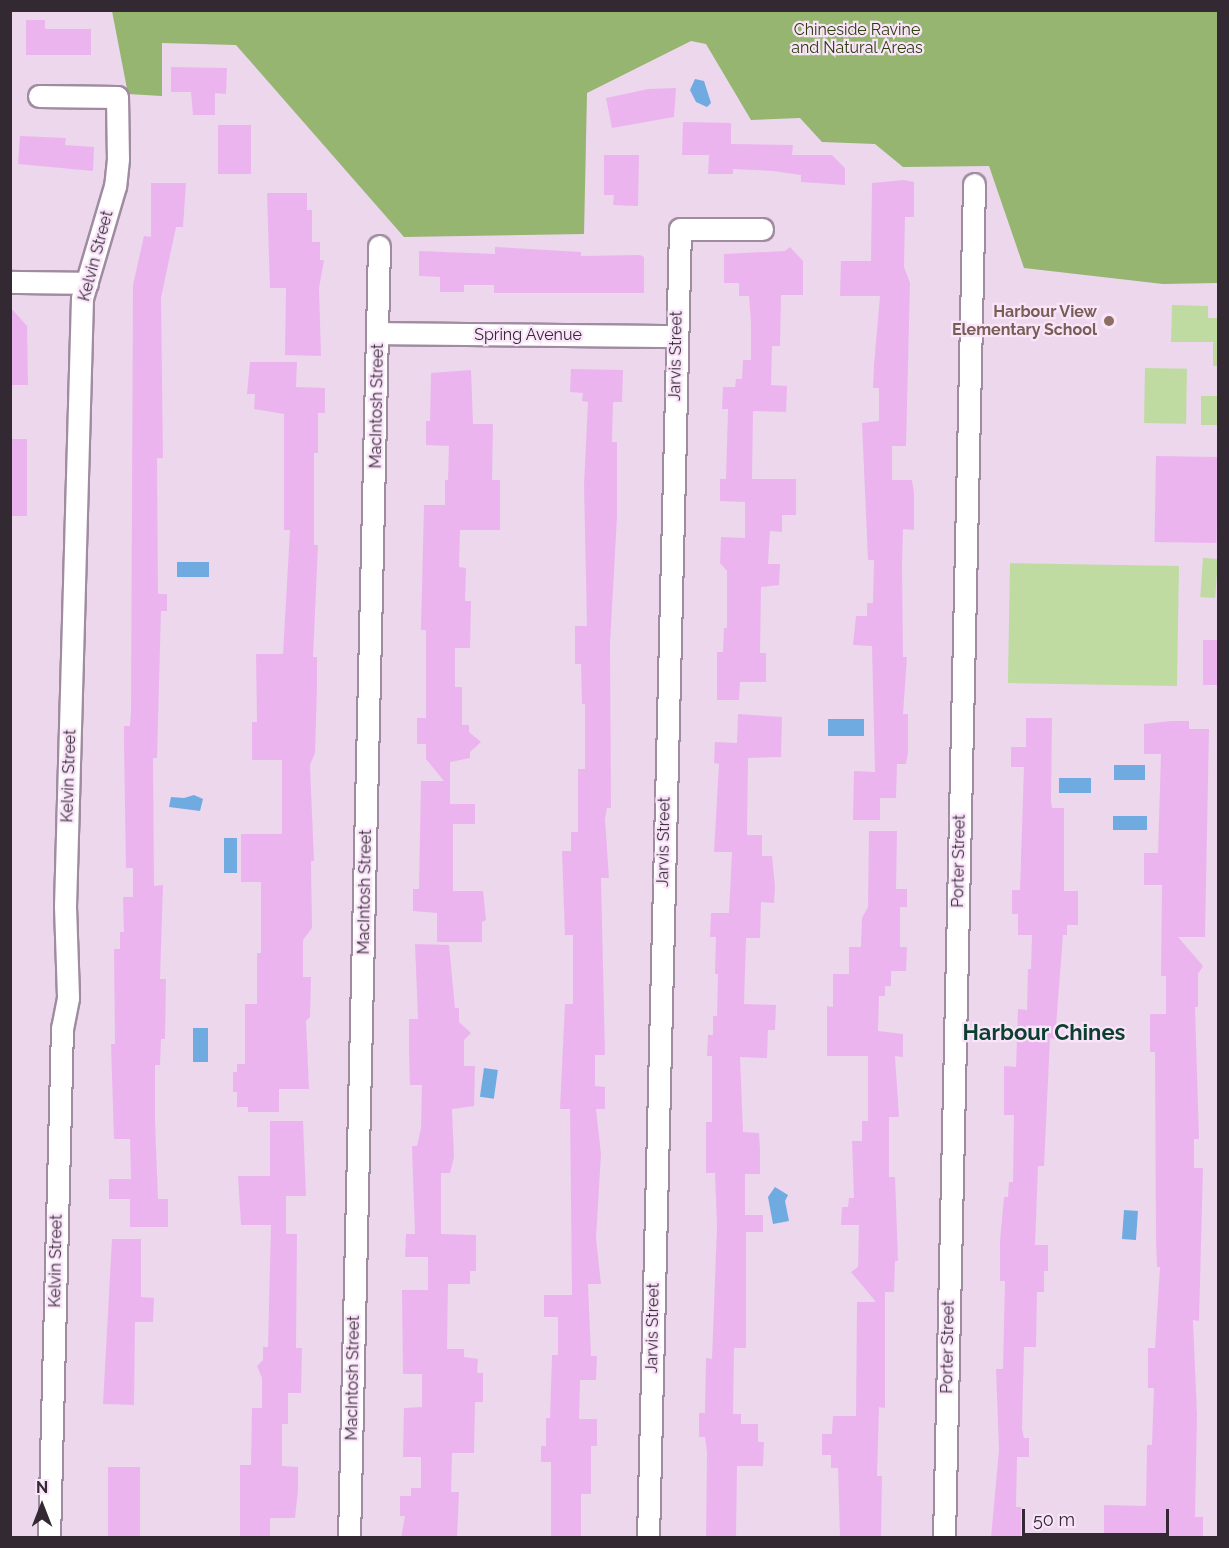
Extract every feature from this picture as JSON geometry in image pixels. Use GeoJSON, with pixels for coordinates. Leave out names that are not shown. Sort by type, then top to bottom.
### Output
{"type":"FeatureCollection","features":[{"type":"Feature","properties":{"kind":"street","name":"Kelvin Street"},"geometry":{"type":"LineString","coordinates":[[39,96],[117,97],[117,173],[87,283],[82,310],[65,906],[68,998],[62,1028],[49,1538]]}},
{"type":"Feature","properties":{"kind":"street","name":"Porter Street"},"geometry":{"type":"LineString","coordinates":[[944,1538],[974,184]]}},
{"type":"Feature","properties":{"kind":"street","name":"Jarvis Street"},"geometry":{"type":"LineString","coordinates":[[648,1538],[680,229],[762,229]]}},
{"type":"Feature","properties":{"kind":"street","name":"MacIntosh Street"},"geometry":{"type":"LineString","coordinates":[[349,1538],[379,333],[379,246]]}},
{"type":"Feature","properties":{"kind":"street"},"geometry":{"type":"LineString","coordinates":[[10,282],[87,283]]}},
{"type":"Feature","properties":{"kind":"street","name":"Spring Avenue"},"geometry":{"type":"LineString","coordinates":[[379,333],[676,336]]}},
{"type":"Feature","properties":{"kind":"green space","name":"Chineside Ravine and Natural Areas"},"geometry":{"type":"Polygon","coordinates":[[[112,11],[1218,11],[1218,283],[1163,284],[1024,268],[989,166],[903,167],[875,144],[822,142],[800,118],[751,120],[706,44],[691,41],[587,93],[584,234],[404,237],[236,45],[162,43],[162,96],[128,94],[112,11]]]}},
{"type":"Feature","properties":{"kind":"green space"},"geometry":{"type":"Polygon","coordinates":[[[1172,305],[1208,306],[1208,318],[1218,318],[1218,366],[1213,366],[1213,342],[1171,342],[1172,305]]]}},
{"type":"Feature","properties":{"kind":"green space"},"geometry":{"type":"Polygon","coordinates":[[[1145,368],[1187,369],[1186,424],[1144,423],[1145,368]]]}},
{"type":"Feature","properties":{"kind":"green space"},"geometry":{"type":"Polygon","coordinates":[[[1201,396],[1218,396],[1218,425],[1201,425],[1201,396]]]}},
{"type":"Feature","properties":{"kind":"green space"},"geometry":{"type":"Polygon","coordinates":[[[1203,558],[1218,559],[1215,598],[1200,597],[1203,558]]]}},
{"type":"Feature","properties":{"kind":"green space"},"geometry":{"type":"Polygon","coordinates":[[[1010,563],[1179,566],[1177,686],[1008,683],[1010,563]]]}},
{"type":"Feature","properties":{"kind":"water"},"geometry":{"type":"Polygon","coordinates":[[[695,79],[704,81],[711,103],[707,107],[696,102],[690,90],[695,79]]]}},
{"type":"Feature","properties":{"kind":"water"},"geometry":{"type":"Polygon","coordinates":[[[177,562],[209,562],[209,577],[177,577],[177,562]]]}},
{"type":"Feature","properties":{"kind":"water"},"geometry":{"type":"Polygon","coordinates":[[[828,719],[864,719],[864,736],[828,736],[828,719]]]}},
{"type":"Feature","properties":{"kind":"water"},"geometry":{"type":"Polygon","coordinates":[[[1114,765],[1145,765],[1145,780],[1114,780],[1114,765]]]}},
{"type":"Feature","properties":{"kind":"water"},"geometry":{"type":"Polygon","coordinates":[[[1059,778],[1091,778],[1091,793],[1059,793],[1059,778]]]}},
{"type":"Feature","properties":{"kind":"water"},"geometry":{"type":"Polygon","coordinates":[[[194,795],[203,799],[200,811],[169,807],[171,797],[184,798],[194,795]]]}},
{"type":"Feature","properties":{"kind":"water"},"geometry":{"type":"Polygon","coordinates":[[[1113,816],[1147,816],[1147,830],[1113,830],[1113,816]]]}},
{"type":"Feature","properties":{"kind":"water"},"geometry":{"type":"Polygon","coordinates":[[[224,838],[237,838],[237,873],[224,873],[224,838]]]}},
{"type":"Feature","properties":{"kind":"water"},"geometry":{"type":"Polygon","coordinates":[[[193,1028],[208,1028],[208,1062],[193,1062],[193,1028]]]}},
{"type":"Feature","properties":{"kind":"water"},"geometry":{"type":"Polygon","coordinates":[[[484,1068],[498,1070],[494,1099],[480,1097],[484,1068]]]}},
{"type":"Feature","properties":{"kind":"water"},"geometry":{"type":"Polygon","coordinates":[[[775,1187],[788,1195],[785,1201],[789,1221],[773,1224],[768,1197],[775,1187]]]}},
{"type":"Feature","properties":{"kind":"water"},"geometry":{"type":"Polygon","coordinates":[[[1124,1210],[1138,1211],[1136,1240],[1122,1239],[1124,1210]]]}},
{"type":"Feature","properties":{"kind":"building"},"geometry":{"type":"Polygon","coordinates":[[[26,20],[45,20],[45,29],[91,29],[91,55],[26,55],[26,20]]]}},
{"type":"Feature","properties":{"kind":"building"},"geometry":{"type":"Polygon","coordinates":[[[171,67],[227,68],[226,94],[215,93],[215,115],[193,115],[191,92],[171,92],[171,67]]]}},
{"type":"Feature","properties":{"kind":"building"},"geometry":{"type":"Polygon","coordinates":[[[676,88],[674,117],[612,128],[606,98],[648,89],[676,88]]]}},
{"type":"Feature","properties":{"kind":"building"},"geometry":{"type":"Polygon","coordinates":[[[683,122],[731,123],[731,144],[793,145],[792,155],[832,155],[845,168],[845,185],[801,182],[801,175],[773,171],[733,169],[733,174],[708,174],[709,155],[682,155],[683,122]]]}},
{"type":"Feature","properties":{"kind":"building"},"geometry":{"type":"Polygon","coordinates":[[[218,125],[251,125],[251,174],[218,174],[218,125]]]}},
{"type":"Feature","properties":{"kind":"building"},"geometry":{"type":"Polygon","coordinates":[[[20,136],[66,138],[65,145],[94,147],[93,171],[18,164],[20,136]]]}},
{"type":"Feature","properties":{"kind":"building"},"geometry":{"type":"Polygon","coordinates":[[[604,155],[639,155],[638,206],[613,205],[614,195],[604,195],[604,155]]]}},
{"type":"Feature","properties":{"kind":"building"},"geometry":{"type":"Polygon","coordinates":[[[904,180],[914,182],[914,217],[905,217],[904,267],[910,283],[906,446],[892,446],[892,480],[912,480],[914,493],[914,530],[903,529],[902,563],[903,657],[907,657],[903,714],[908,714],[908,752],[906,764],[897,764],[896,798],[880,798],[880,820],[853,820],[854,771],[875,772],[872,646],[853,645],[856,616],[867,616],[867,603],[873,603],[874,560],[868,560],[862,423],[879,421],[879,388],[873,388],[880,296],[840,296],[841,261],[871,261],[872,183],[904,180]]]}},
{"type":"Feature","properties":{"kind":"building"},"geometry":{"type":"Polygon","coordinates":[[[151,183],[186,183],[183,227],[176,227],[161,298],[163,458],[157,458],[158,594],[167,594],[167,611],[161,611],[157,758],[153,758],[154,886],[163,885],[160,979],[166,979],[165,1039],[161,1039],[160,1065],[155,1065],[155,1121],[158,1199],[168,1199],[168,1227],[130,1227],[130,1199],[109,1199],[109,1179],[131,1179],[130,1139],[114,1139],[111,1044],[115,1044],[114,949],[120,949],[120,932],[124,932],[123,897],[133,897],[133,868],[126,868],[124,726],[130,726],[131,712],[133,285],[144,236],[151,237],[151,183]]]}},
{"type":"Feature","properties":{"kind":"building"},"geometry":{"type":"Polygon","coordinates":[[[267,193],[307,193],[307,210],[312,210],[312,242],[320,242],[320,260],[324,260],[319,288],[321,356],[285,355],[286,288],[270,288],[267,193]]]}},
{"type":"Feature","properties":{"kind":"building"},"geometry":{"type":"Polygon","coordinates":[[[495,247],[581,252],[581,256],[640,255],[644,257],[644,293],[494,293],[494,285],[464,285],[464,292],[440,292],[440,277],[419,276],[419,251],[495,254],[495,247]]]}},
{"type":"Feature","properties":{"kind":"building"},"geometry":{"type":"Polygon","coordinates":[[[790,247],[803,261],[803,295],[781,295],[780,346],[772,346],[771,385],[787,386],[786,412],[753,411],[752,479],[796,479],[796,515],[782,515],[782,532],[770,531],[768,564],[780,564],[779,585],[761,587],[760,653],[766,653],[766,682],[740,682],[739,700],[717,700],[717,652],[723,652],[724,628],[727,628],[727,571],[720,563],[721,537],[745,538],[745,502],[720,501],[720,479],[726,479],[728,409],[722,409],[723,387],[735,387],[736,379],[742,379],[743,360],[751,360],[749,296],[739,296],[739,283],[724,283],[724,254],[785,251],[790,247]]]}},
{"type":"Feature","properties":{"kind":"building"},"geometry":{"type":"Polygon","coordinates":[[[10,307],[27,326],[28,385],[10,385],[10,307]]]}},
{"type":"Feature","properties":{"kind":"building"},"geometry":{"type":"Polygon","coordinates":[[[250,362],[297,362],[296,387],[325,388],[325,413],[318,413],[318,453],[314,453],[314,545],[318,545],[313,657],[317,657],[317,688],[315,753],[310,765],[314,861],[311,861],[312,928],[303,940],[303,977],[311,977],[310,1017],[306,1021],[309,1089],[279,1089],[279,1112],[248,1112],[248,1107],[237,1107],[237,1092],[233,1092],[233,1072],[237,1072],[237,1064],[245,1064],[245,1004],[257,1004],[257,953],[261,953],[261,882],[241,882],[241,834],[282,834],[282,760],[252,760],[252,722],[257,722],[256,654],[283,654],[290,530],[284,530],[284,414],[254,409],[255,394],[247,394],[250,362]]]}},
{"type":"Feature","properties":{"kind":"building"},"geometry":{"type":"Polygon","coordinates":[[[571,369],[623,370],[622,402],[613,402],[612,442],[617,442],[617,517],[610,644],[611,808],[607,808],[605,819],[609,878],[601,878],[605,1055],[595,1055],[595,1086],[605,1087],[605,1109],[596,1109],[601,1154],[596,1238],[601,1284],[588,1284],[591,1356],[597,1356],[596,1380],[580,1380],[579,1419],[597,1419],[597,1446],[591,1446],[591,1494],[581,1494],[581,1538],[551,1538],[551,1462],[541,1462],[541,1446],[546,1446],[546,1418],[550,1418],[552,1355],[558,1355],[558,1317],[544,1317],[544,1295],[572,1295],[570,1109],[560,1109],[565,1004],[573,1004],[573,935],[565,935],[562,851],[571,851],[571,832],[578,832],[578,769],[585,769],[585,704],[582,704],[581,664],[575,664],[575,626],[587,626],[584,485],[588,402],[582,401],[583,393],[570,392],[571,369]]]}},
{"type":"Feature","properties":{"kind":"building"},"geometry":{"type":"Polygon","coordinates":[[[471,370],[473,424],[493,424],[492,480],[500,480],[500,530],[460,530],[459,567],[466,568],[465,601],[471,601],[470,648],[455,648],[455,687],[462,687],[462,725],[469,725],[469,732],[481,742],[470,752],[470,758],[450,762],[450,804],[475,804],[475,824],[453,824],[453,891],[483,891],[486,920],[482,922],[482,942],[437,942],[437,913],[413,911],[413,889],[419,889],[421,781],[444,781],[426,759],[426,744],[417,744],[417,718],[426,718],[426,630],[421,630],[424,505],[445,505],[449,446],[426,445],[426,421],[430,421],[431,373],[471,370]]]}},
{"type":"Feature","properties":{"kind":"building"},"geometry":{"type":"Polygon","coordinates":[[[10,439],[27,439],[27,516],[10,516],[10,439]]]}},
{"type":"Feature","properties":{"kind":"building"},"geometry":{"type":"Polygon","coordinates":[[[1156,456],[1218,457],[1216,543],[1154,542],[1156,456]]]}},
{"type":"Feature","properties":{"kind":"building"},"geometry":{"type":"Polygon","coordinates":[[[1203,640],[1218,640],[1218,685],[1203,685],[1203,640]]]}},
{"type":"Feature","properties":{"kind":"building"},"geometry":{"type":"Polygon","coordinates":[[[738,714],[782,717],[781,757],[748,758],[747,835],[762,835],[762,856],[772,856],[775,887],[774,903],[761,902],[760,938],[746,938],[744,1004],[776,1005],[775,1030],[768,1030],[767,1058],[740,1057],[743,1132],[759,1133],[760,1149],[760,1174],[745,1174],[745,1215],[763,1215],[763,1232],[746,1232],[746,1348],[734,1348],[733,1414],[741,1414],[741,1424],[758,1424],[758,1442],[764,1442],[763,1466],[737,1466],[736,1538],[706,1538],[707,1453],[705,1437],[699,1437],[699,1413],[705,1413],[706,1358],[712,1359],[717,1227],[715,1173],[706,1173],[706,1122],[712,1122],[712,1056],[707,1056],[708,1035],[713,1035],[713,1016],[717,1016],[718,974],[715,974],[716,937],[710,937],[711,913],[729,913],[732,852],[714,852],[719,764],[714,763],[715,742],[737,743],[738,714]]]}},
{"type":"Feature","properties":{"kind":"building"},"geometry":{"type":"Polygon","coordinates":[[[1026,718],[1052,718],[1051,802],[1052,808],[1064,808],[1064,891],[1078,891],[1078,925],[1067,925],[1067,935],[1063,935],[1055,1039],[1050,1038],[1044,1166],[1038,1166],[1035,1245],[1048,1245],[1048,1271],[1044,1271],[1044,1292],[1037,1292],[1036,1347],[1024,1347],[1022,1429],[1024,1438],[1029,1438],[1029,1457],[1017,1457],[1016,1507],[1021,1507],[1021,1538],[991,1538],[999,1450],[996,1369],[1003,1369],[1005,1281],[1000,1281],[1000,1241],[1004,1197],[1008,1197],[1009,1182],[1013,1182],[1014,1115],[1004,1115],[1004,1066],[1016,1067],[1018,1009],[1027,1010],[1028,969],[1031,969],[1032,935],[1018,935],[1018,914],[1012,914],[1012,890],[1020,890],[1024,767],[1011,767],[1011,747],[1026,747],[1026,718]]]}},
{"type":"Feature","properties":{"kind":"building"},"geometry":{"type":"Polygon","coordinates":[[[1189,721],[1189,729],[1209,729],[1205,937],[1178,937],[1203,966],[1198,974],[1198,1007],[1195,1007],[1199,1139],[1194,1139],[1194,1168],[1203,1168],[1199,1321],[1193,1320],[1197,1415],[1195,1517],[1203,1517],[1203,1538],[1104,1538],[1104,1505],[1146,1506],[1147,1445],[1152,1445],[1154,1388],[1148,1388],[1148,1348],[1155,1348],[1160,1267],[1157,1267],[1156,1239],[1155,1052],[1150,1052],[1150,1014],[1166,1014],[1166,976],[1161,976],[1162,885],[1144,885],[1144,853],[1158,853],[1161,754],[1144,754],[1144,724],[1189,721]]]}},
{"type":"Feature","properties":{"kind":"building"},"geometry":{"type":"Polygon","coordinates":[[[869,831],[897,831],[896,889],[907,889],[907,907],[900,907],[900,947],[907,947],[906,971],[891,971],[891,986],[885,986],[885,996],[879,996],[878,1031],[903,1034],[903,1057],[895,1056],[899,1117],[889,1117],[889,1177],[895,1177],[898,1261],[895,1261],[894,1292],[885,1292],[885,1408],[879,1407],[877,1476],[882,1476],[881,1538],[840,1538],[838,1468],[831,1468],[831,1455],[822,1455],[822,1434],[832,1434],[833,1416],[856,1416],[857,1302],[876,1302],[851,1272],[858,1267],[859,1225],[841,1225],[842,1207],[848,1207],[849,1198],[854,1198],[852,1141],[862,1141],[862,1121],[868,1121],[868,1056],[827,1056],[827,1006],[833,1007],[833,974],[849,974],[849,947],[861,947],[862,918],[868,907],[869,831]]]}},
{"type":"Feature","properties":{"kind":"building"},"geometry":{"type":"Polygon","coordinates":[[[415,944],[449,945],[455,1008],[459,1008],[459,1022],[471,1033],[464,1040],[464,1066],[475,1066],[474,1106],[452,1109],[454,1157],[450,1173],[441,1173],[441,1234],[476,1235],[476,1271],[470,1271],[470,1284],[448,1284],[447,1349],[464,1349],[464,1357],[478,1359],[477,1373],[483,1373],[483,1402],[475,1402],[474,1453],[452,1453],[451,1492],[459,1492],[457,1538],[401,1538],[405,1516],[400,1516],[400,1496],[411,1496],[411,1488],[421,1488],[421,1457],[403,1457],[404,1408],[422,1407],[422,1374],[403,1374],[402,1290],[428,1290],[428,1257],[405,1257],[406,1234],[415,1234],[412,1146],[417,1146],[421,1128],[422,1085],[410,1085],[409,1019],[418,1019],[415,944]]]}},
{"type":"Feature","properties":{"kind":"building"},"geometry":{"type":"Polygon","coordinates":[[[270,1121],[303,1121],[306,1196],[286,1196],[286,1234],[297,1234],[296,1348],[302,1348],[301,1393],[288,1393],[288,1424],[282,1424],[282,1466],[298,1467],[298,1490],[295,1518],[270,1518],[270,1538],[240,1538],[240,1465],[251,1465],[252,1408],[262,1408],[262,1378],[257,1366],[263,1360],[263,1347],[268,1347],[271,1225],[241,1225],[238,1176],[270,1176],[270,1121]]]}},
{"type":"Feature","properties":{"kind":"building"},"geometry":{"type":"Polygon","coordinates":[[[112,1239],[141,1239],[141,1297],[154,1298],[153,1322],[135,1322],[134,1405],[103,1404],[112,1239]]]}},
{"type":"Feature","properties":{"kind":"building"},"geometry":{"type":"Polygon","coordinates":[[[108,1467],[140,1467],[140,1538],[108,1538],[108,1467]]]}},
{"type":"Feature","properties":{"kind":"place","name":"Harbour View Elementary School"},"geometry":{"type":"Point","coordinates":[1109,321]}},
{"type":"Feature","properties":{"kind":"district","name":"Harbour Chines"},"geometry":{"type":"Point","coordinates":[1044,1033]}}]}
